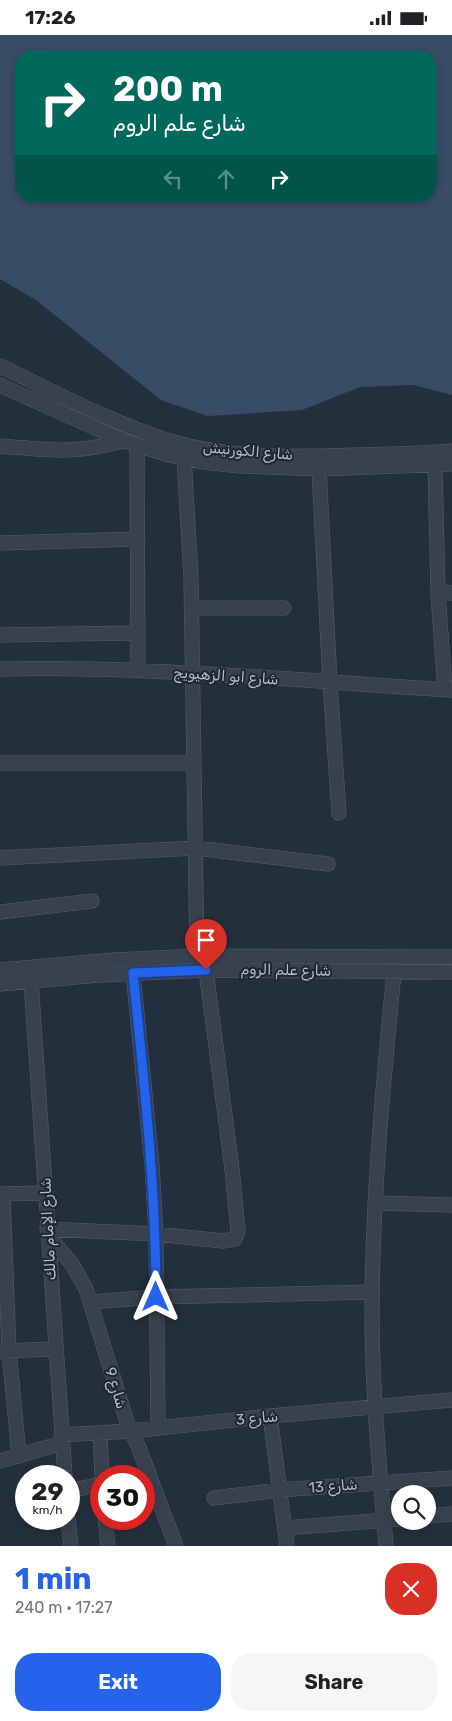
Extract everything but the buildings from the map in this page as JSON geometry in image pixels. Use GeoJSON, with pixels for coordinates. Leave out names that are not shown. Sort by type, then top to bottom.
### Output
{"type":"FeatureCollection","features":[{"type":"Feature","properties":{"kind":"street","name":"شارع الكورنيش"},"geometry":{"type":"LineString","coordinates":[[0,366],[126,425],[158,437],[192,446],[245,454],[318,456],[452,451]]}},
{"type":"Feature","properties":{"kind":"street","name":"شارع الكورنيش"},"geometry":{"type":"LineString","coordinates":[[0,385],[127,442],[184,458],[240,467],[319,469],[452,464]]}},
{"type":"Feature","properties":{"kind":"street"},"geometry":{"type":"LineString","coordinates":[[126,425],[138,539],[138,670]]}},
{"type":"Feature","properties":{"kind":"street"},"geometry":{"type":"LineString","coordinates":[[0,446],[73,450],[127,442]]}},
{"type":"Feature","properties":{"kind":"street"},"geometry":{"type":"LineString","coordinates":[[184,458],[191,608],[197,956]]}},
{"type":"Feature","properties":{"kind":"street"},"geometry":{"type":"LineString","coordinates":[[436,465],[445,593],[449,690]]}},
{"type":"Feature","properties":{"kind":"street"},"geometry":{"type":"LineString","coordinates":[[319,469],[330,683],[340,813]]}},
{"type":"Feature","properties":{"kind":"street"},"geometry":{"type":"LineString","coordinates":[[0,543],[138,539]]}},
{"type":"Feature","properties":{"kind":"street"},"geometry":{"type":"LineString","coordinates":[[191,608],[284,608]]}},
{"type":"Feature","properties":{"kind":"street"},"geometry":{"type":"LineString","coordinates":[[0,635],[138,633]]}},
{"type":"Feature","properties":{"kind":"street","name":"شارع ابو الزهيويج"},"geometry":{"type":"LineString","coordinates":[[0,669],[80,668],[138,670],[449,690]]}},
{"type":"Feature","properties":{"kind":"street"},"geometry":{"type":"LineString","coordinates":[[0,763],[193,763]]}},
{"type":"Feature","properties":{"kind":"street"},"geometry":{"type":"LineString","coordinates":[[0,858],[196,848],[328,864]]}},
{"type":"Feature","properties":{"kind":"street"},"geometry":{"type":"LineString","coordinates":[[0,912],[92,901]]}},
{"type":"Feature","properties":{"kind":"street","name":"شارع علم الروم"},"geometry":{"type":"LineString","coordinates":[[0,970],[114,960],[197,956],[452,957]]}},
{"type":"Feature","properties":{"kind":"street"},"geometry":{"type":"LineString","coordinates":[[312,971],[313,956]]}},
{"type":"Feature","properties":{"kind":"street"},"geometry":{"type":"LineString","coordinates":[[47,1232],[156,1234],[224,1241],[235,1239],[237,1236],[232,1169],[206,970]]}},
{"type":"Feature","properties":{"kind":"street","name":"شارع علم الروم"},"geometry":{"type":"LineString","coordinates":[[0,984],[133,973],[206,970],[452,972]]}},
{"type":"Feature","properties":{"kind":"street"},"geometry":{"type":"LineString","coordinates":[[386,1546],[374,1408],[372,1292],[378,1133],[394,972]]}},
{"type":"Feature","properties":{"kind":"street"},"geometry":{"type":"LineString","coordinates":[[133,973],[152,1165],[156,1234],[158,1428]]}},
{"type":"Feature","properties":{"kind":"street","name":"شارع الإمام مالك"},"geometry":{"type":"LineString","coordinates":[[31,981],[63,1465]]}},
{"type":"Feature","properties":{"kind":"street"},"geometry":{"type":"LineString","coordinates":[[19,1456],[4,1351],[2,1194],[46,1193]]}},
{"type":"Feature","properties":{"kind":"street"},"geometry":{"type":"LineString","coordinates":[[375,1203],[452,1205]]}},
{"type":"Feature","properties":{"kind":"street","name":"شارع 9"},"geometry":{"type":"LineString","coordinates":[[47,1232],[72,1264],[86,1289],[124,1413],[146,1465]]}},
{"type":"Feature","properties":{"kind":"street"},"geometry":{"type":"LineString","coordinates":[[90,1302],[156,1297],[372,1292]]}},
{"type":"Feature","properties":{"kind":"street"},"geometry":{"type":"LineString","coordinates":[[4,1351],[55,1349]]}},
{"type":"Feature","properties":{"kind":"street","name":"شارع 3"},"geometry":{"type":"LineString","coordinates":[[0,1461],[19,1456],[62,1439],[100,1433],[270,1416],[452,1401]]}},
{"type":"Feature","properties":{"kind":"street"},"geometry":{"type":"LineString","coordinates":[[270,1416],[287,1546]]}},
{"type":"Feature","properties":{"kind":"street"},"geometry":{"type":"LineString","coordinates":[[100,1433],[101,1465]]}},
{"type":"Feature","properties":{"kind":"street","name":"شارع 13"},"geometry":{"type":"LineString","coordinates":[[214,1498],[279,1490],[452,1478]]}},
{"type":"Feature","properties":{"kind":"street","name":"شارع 9"},"geometry":{"type":"LineString","coordinates":[[155,1489],[176,1546]]}},
{"type":"Feature","properties":{"kind":"street"},"geometry":{"type":"LineString","coordinates":[[436,1516],[452,1515]]}},
{"type":"Feature","properties":{"kind":"street"},"geometry":{"type":"LineString","coordinates":[[285,1528],[391,1520]]}},
{"type":"Feature","properties":{"kind":"street"},"geometry":{"type":"LineString","coordinates":[[69,1530],[70,1546]]}},
{"type":"Feature","properties":{"kind":"street"},"geometry":{"type":"LineString","coordinates":[[106,1530],[108,1546]]}},
{"type":"Feature","properties":{"kind":"water"},"geometry":{"type":"Polygon","coordinates":[[[0,35],[452,35],[452,395],[414,385],[360,387],[302,410],[208,416],[161,400],[36,300],[0,279],[0,35]]]}},
{"type":"Feature","properties":{"kind":"route"},"geometry":{"type":"LineString","coordinates":[[156,1297],[156,1234],[152,1165],[133,973],[206,970]]}}]}
